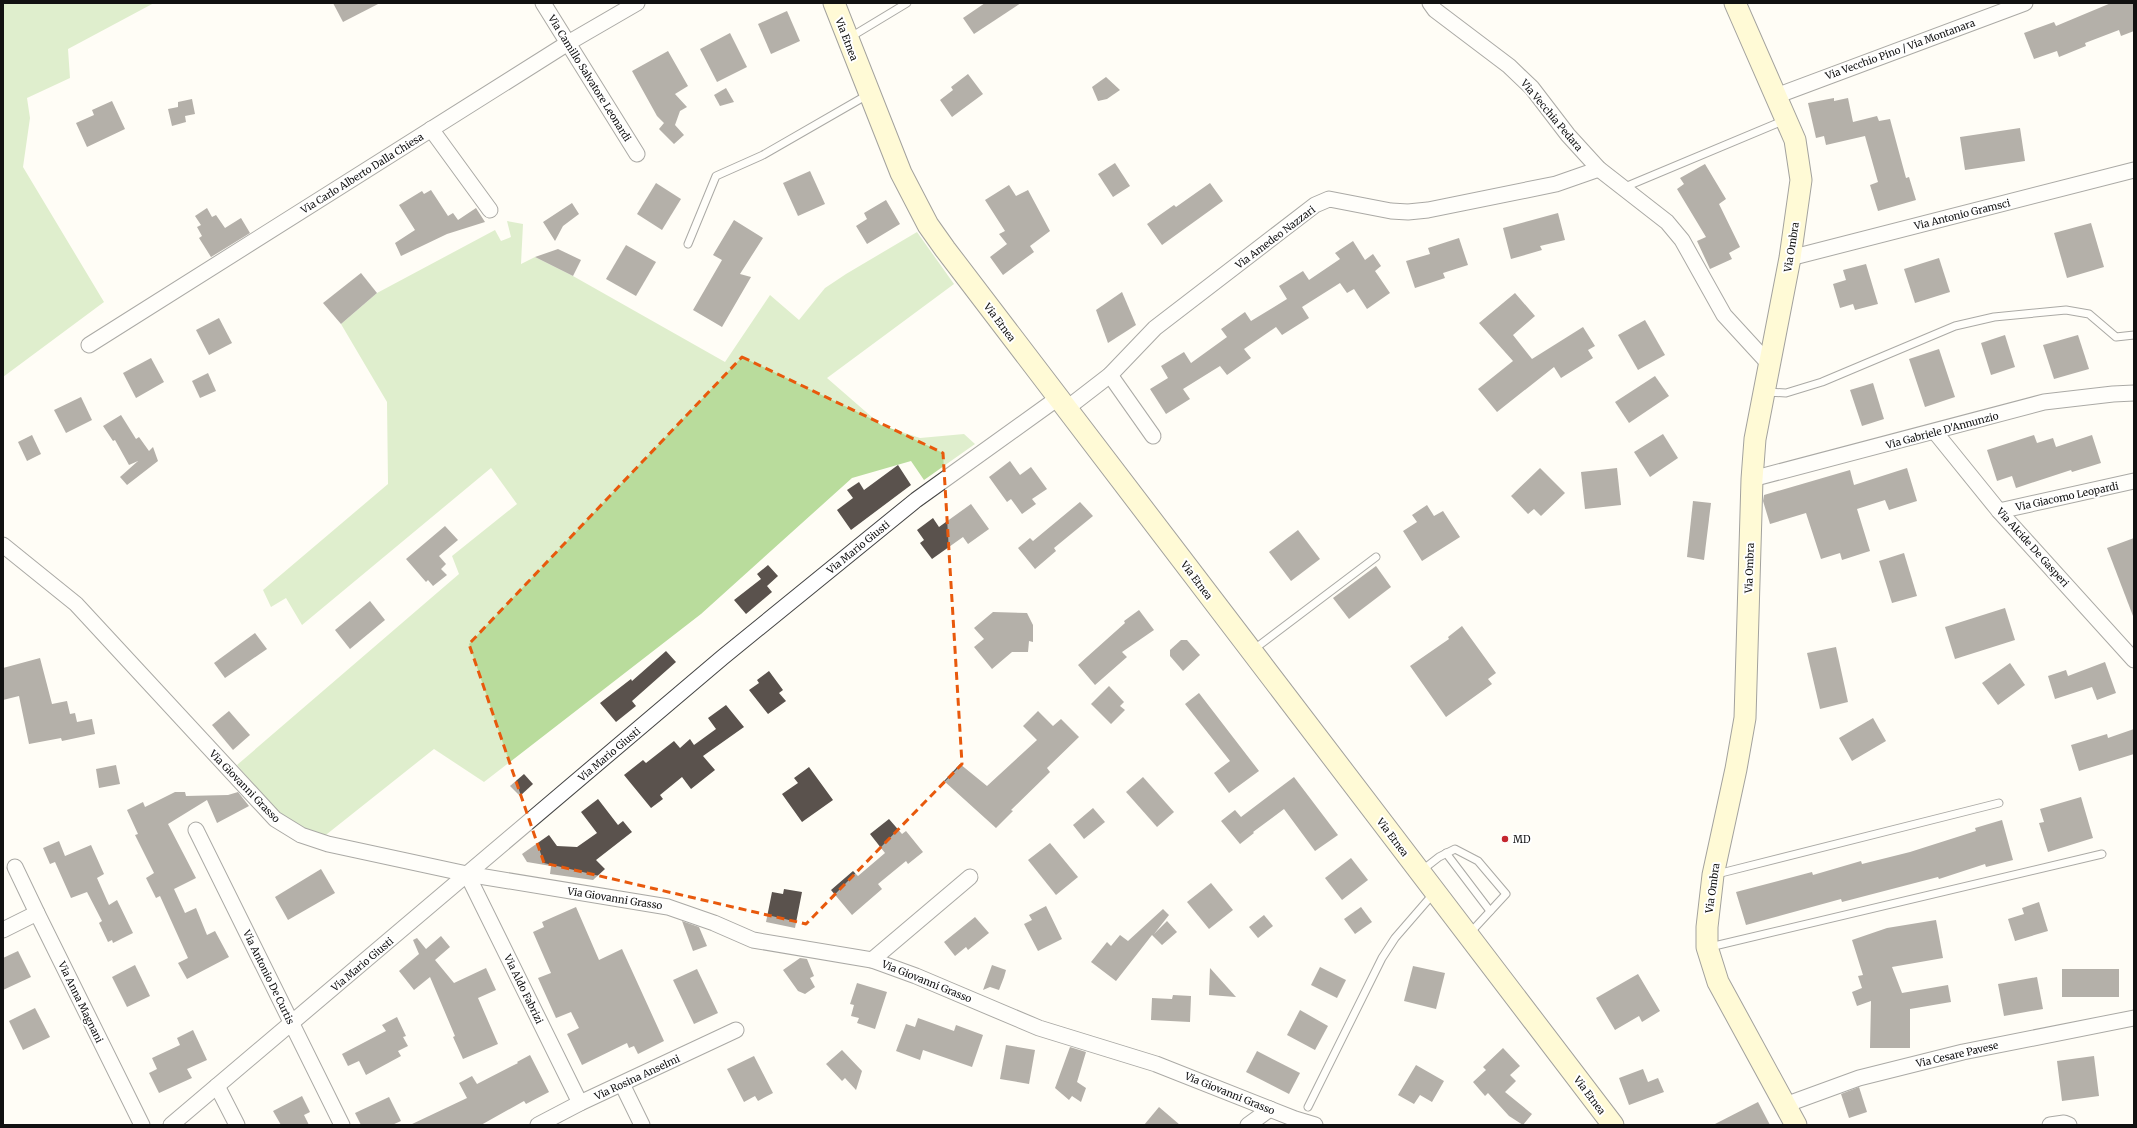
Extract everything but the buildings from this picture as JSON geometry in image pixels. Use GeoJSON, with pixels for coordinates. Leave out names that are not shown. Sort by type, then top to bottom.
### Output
{"type":"FeatureCollection","features":[{"type":"Feature","properties":{"kind":"main road","name":"Via Etnea"},"geometry":{"type":"LineString","coordinates":[[834,3],[901,173],[928,225],[1613,1125]]}},
{"type":"Feature","properties":{"kind":"main road","name":"Via Ombra"},"geometry":{"type":"LineString","coordinates":[[1735,3],[1795,140],[1801,180],[1790,258],[1755,439],[1752,479],[1745,718],[1736,769],[1713,874],[1707,927],[1707,947],[1718,982],[1796,1125]]}},
{"type":"Feature","properties":{"kind":"street","name":"Via Camillo Salvatore Leonardi"},"geometry":{"type":"LineString","coordinates":[[543,3],[637,154]]}},
{"type":"Feature","properties":{"kind":"street","name":"Via Carlo Alberto Dalla Chiesa"},"geometry":{"type":"LineString","coordinates":[[89,345],[568,43],[637,3]]}},
{"type":"Feature","properties":{"kind":"street","name":"Via Vecchia Pedara"},"geometry":{"type":"LineString","coordinates":[[1430,3],[1435,10],[1509,66],[1532,88],[1568,135],[1599,169],[1667,222],[1682,240],[1724,314],[1769,364]]}},
{"type":"Feature","properties":{"kind":"street","name":"Via Vecchio Pino / Via Montanara"},"geometry":{"type":"LineString","coordinates":[[1776,96],[2024,3]]}},
{"type":"Feature","properties":{"kind":"street"},"geometry":{"type":"LineString","coordinates":[[431,129],[490,210]]}},
{"type":"Feature","properties":{"kind":"street","name":"Via Amedeo Nazzari"},"geometry":{"type":"LineString","coordinates":[[1062,403],[1110,375],[1155,328],[1315,205],[1329,199],[1391,211],[1408,212],[1428,210],[1556,184],[1599,169]]}},
{"type":"Feature","properties":{"kind":"street","name":"Via Antonio Gramsci"},"geometry":{"type":"LineString","coordinates":[[1790,258],[2134,170]]}},
{"type":"Feature","properties":{"kind":"street"},"geometry":{"type":"LineString","coordinates":[[1110,375],[1153,436]]}},
{"type":"Feature","properties":{"kind":"street","name":"Via Gabriele D'Annunzio"},"geometry":{"type":"LineString","coordinates":[[1752,479],[1935,432],[2044,402],[2134,393]]}},
{"type":"Feature","properties":{"kind":"street","name":"Via Mario Giusti"},"geometry":{"type":"LineString","coordinates":[[171,1125],[723,657],[910,505],[1062,403]]}},
{"type":"Feature","properties":{"kind":"street","name":"Via Alcide De Gasperi"},"geometry":{"type":"LineString","coordinates":[[1935,432],[1999,511],[2134,660]]}},
{"type":"Feature","properties":{"kind":"street","name":"Via Giacomo Leopardi"},"geometry":{"type":"LineString","coordinates":[[1999,511],[2134,481]]}},
{"type":"Feature","properties":{"kind":"street","name":"Via Giovanni Grasso"},"geometry":{"type":"LineString","coordinates":[[3,545],[76,604],[275,819],[301,835],[328,844],[467,874],[668,907],[714,923],[753,940],[872,960],[916,976],[1039,1028],[1156,1064],[1315,1125]]}},
{"type":"Feature","properties":{"kind":"street","name":"Via Antonio De Curtis"},"geometry":{"type":"LineString","coordinates":[[196,830],[342,1125]]}},
{"type":"Feature","properties":{"kind":"street","name":"Via Anna Magnani"},"geometry":{"type":"LineString","coordinates":[[15,867],[142,1125]]}},
{"type":"Feature","properties":{"kind":"street","name":"Via Aldo Fabrizi"},"geometry":{"type":"LineString","coordinates":[[467,874],[580,1103]]}},
{"type":"Feature","properties":{"kind":"street"},"geometry":{"type":"LineString","coordinates":[[872,960],[970,877]]}},
{"type":"Feature","properties":{"kind":"street"},"geometry":{"type":"LineString","coordinates":[[3,930],[37,913]]}},
{"type":"Feature","properties":{"kind":"street","name":"Via Cesare Pavese"},"geometry":{"type":"LineString","coordinates":[[1785,1105],[1859,1078],[1955,1054],[2134,1018]]}},
{"type":"Feature","properties":{"kind":"street","name":"Via Rosina Anselmi"},"geometry":{"type":"LineString","coordinates":[[538,1125],[580,1103],[736,1030]]}},
{"type":"Feature","properties":{"kind":"street"},"geometry":{"type":"LineString","coordinates":[[622,1084],[642,1125]]}},
{"type":"Feature","properties":{"kind":"street"},"geometry":{"type":"LineString","coordinates":[[217,1086],[237,1125]]}},
{"type":"Feature","properties":{"kind":"street"},"geometry":{"type":"LineString","coordinates":[[1248,1125],[1270,1109]]}},
{"type":"Feature","properties":{"kind":"street"},"geometry":{"type":"LineString","coordinates":[[2050,1125],[2064,1123],[2069,1125]]}},
{"type":"Feature","properties":{"kind":"lane"},"geometry":{"type":"LineString","coordinates":[[847,39],[907,3]]}},
{"type":"Feature","properties":{"kind":"lane"},"geometry":{"type":"LineString","coordinates":[[688,244],[716,176],[763,155],[869,94]]}},
{"type":"Feature","properties":{"kind":"lane"},"geometry":{"type":"LineString","coordinates":[[1624,187],[1786,119]]}},
{"type":"Feature","properties":{"kind":"lane"},"geometry":{"type":"LineString","coordinates":[[1764,392],[1786,393],[1807,386],[1955,326],[1994,317],[2066,310],[2089,314],[2116,337],[2134,335]]}},
{"type":"Feature","properties":{"kind":"lane"},"geometry":{"type":"LineString","coordinates":[[1252,652],[1376,557]]}},
{"type":"Feature","properties":{"kind":"lane"},"geometry":{"type":"LineString","coordinates":[[1713,874],[1999,803]]}},
{"type":"Feature","properties":{"kind":"lane"},"geometry":{"type":"LineString","coordinates":[[1420,871],[1446,853],[1456,849],[1478,861],[1506,894],[1468,935]]}},
{"type":"Feature","properties":{"kind":"lane"},"geometry":{"type":"LineString","coordinates":[[1446,853],[1490,911]]}},
{"type":"Feature","properties":{"kind":"lane"},"geometry":{"type":"LineString","coordinates":[[1707,947],[2102,854]]}},
{"type":"Feature","properties":{"kind":"lane"},"geometry":{"type":"LineString","coordinates":[[1308,1107],[1382,958],[1395,938],[1435,892]]}},
{"type":"Feature","properties":{"kind":"highlighted area"},"geometry":{"type":"Polygon","coordinates":[[[742,357],[943,453],[962,764],[806,924],[544,863],[469,644],[742,357]]]}},
{"type":"Feature","properties":{"kind":"green space"},"geometry":{"type":"Polygon","coordinates":[[[3,3],[154,3],[68,49],[70,78],[27,98],[30,118],[23,167],[104,302],[3,377],[3,3]]]}},
{"type":"Feature","properties":{"kind":"green space"},"geometry":{"type":"Polygon","coordinates":[[[507,221],[523,224],[521,264],[535,257],[573,276],[725,362],[770,295],[799,320],[825,288],[917,232],[954,284],[827,378],[881,425],[920,438],[964,434],[975,444],[924,480],[911,461],[852,478],[701,614],[484,782],[434,749],[322,838],[284,820],[237,765],[459,574],[452,556],[517,504],[491,468],[302,625],[286,598],[271,607],[263,590],[388,484],[387,402],[341,324],[377,293],[495,230],[501,241],[511,237],[507,221]]]}},
{"type":"Feature","properties":{"kind":"place","name":"MD"},"geometry":{"type":"Point","coordinates":[1505,839]}}]}
